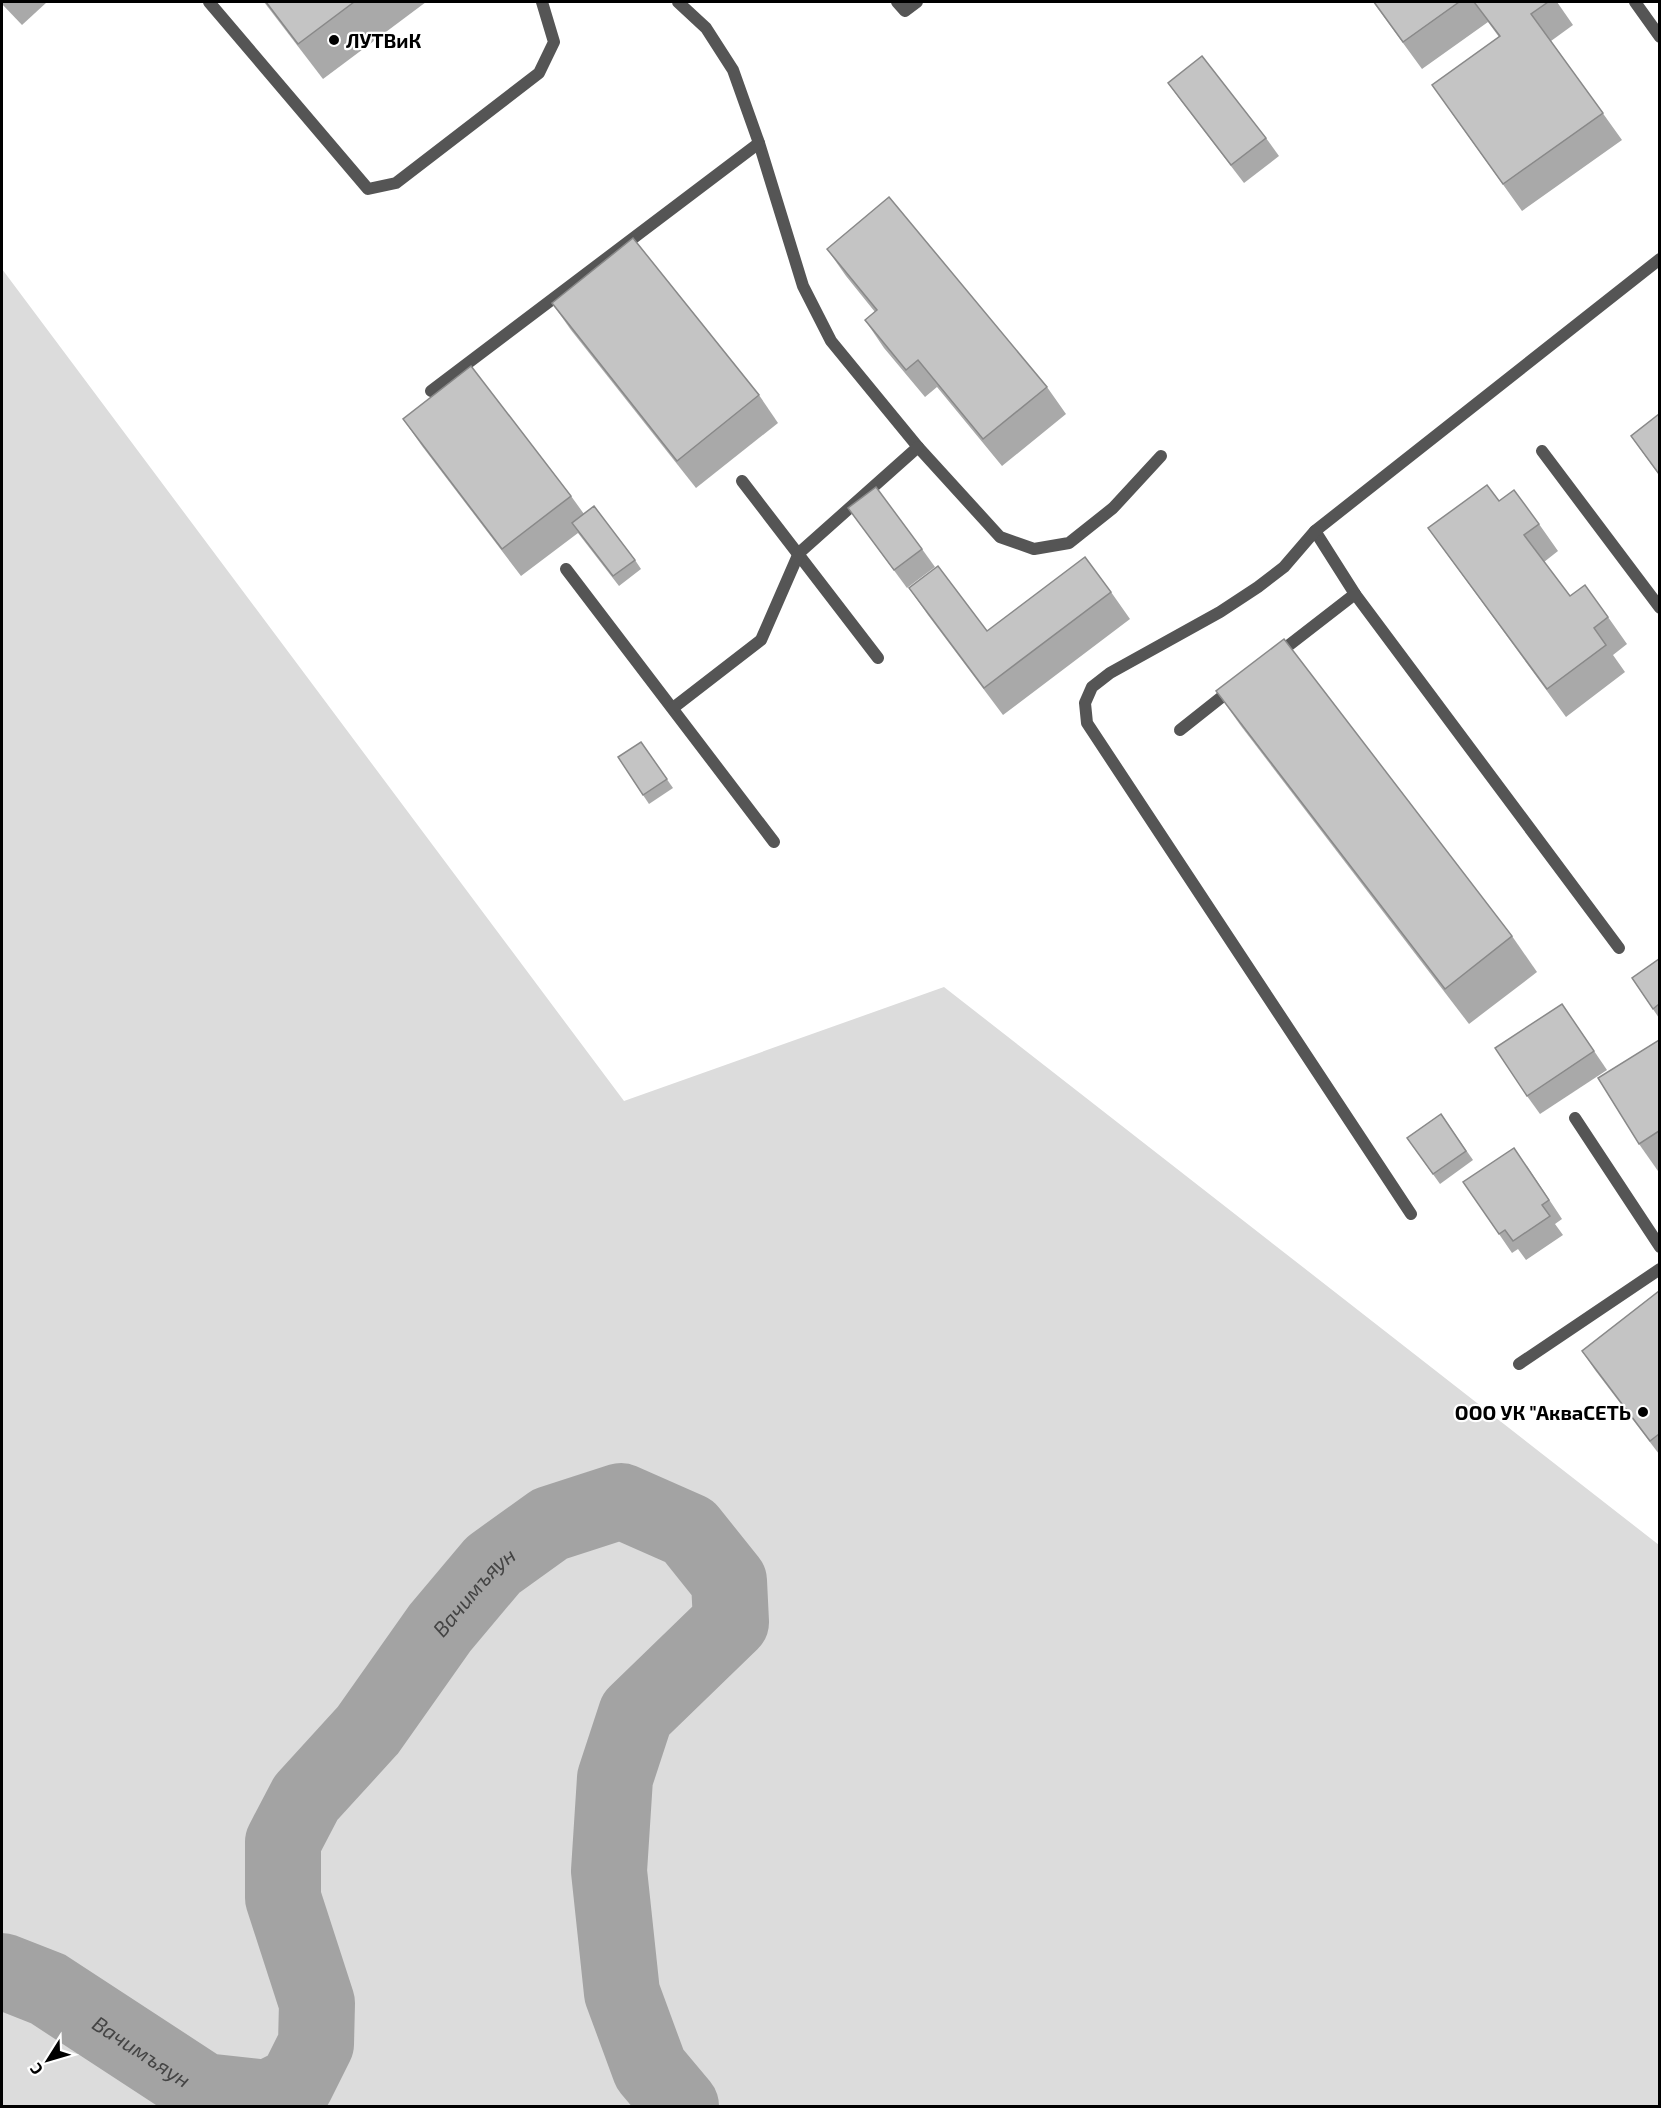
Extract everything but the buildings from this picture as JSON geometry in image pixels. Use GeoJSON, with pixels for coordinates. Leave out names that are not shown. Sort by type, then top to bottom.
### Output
{"type":"FeatureCollection","features":[{"type":"Feature","properties":{"kind":"lane"},"geometry":{"type":"LineString","coordinates":[[209,2],[368,189],[396,183],[539,73],[554,42],[542,2]]}},
{"type":"Feature","properties":{"kind":"lane"},"geometry":{"type":"LineString","coordinates":[[678,2],[706,28],[733,70],[759,143],[803,286],[831,341],[918,447],[1000,537],[1034,549],[1069,543],[1113,508],[1161,456]]}},
{"type":"Feature","properties":{"kind":"lane"},"geometry":{"type":"LineString","coordinates":[[897,2],[904,11],[917,2]]}},
{"type":"Feature","properties":{"kind":"lane"},"geometry":{"type":"LineString","coordinates":[[1635,2],[1659,37]]}},
{"type":"Feature","properties":{"kind":"lane"},"geometry":{"type":"LineString","coordinates":[[431,391],[759,143]]}},
{"type":"Feature","properties":{"kind":"lane"},"geometry":{"type":"LineString","coordinates":[[1411,1214],[1087,723],[1085,703],[1092,687],[1110,673],[1220,612],[1284,567],[1315,531],[1659,259]]}},
{"type":"Feature","properties":{"kind":"lane"},"geometry":{"type":"LineString","coordinates":[[673,708],[761,640],[799,553],[918,447]]}},
{"type":"Feature","properties":{"kind":"lane"},"geometry":{"type":"LineString","coordinates":[[1542,451],[1659,608]]}},
{"type":"Feature","properties":{"kind":"lane"},"geometry":{"type":"LineString","coordinates":[[742,481],[878,658]]}},
{"type":"Feature","properties":{"kind":"lane"},"geometry":{"type":"LineString","coordinates":[[1315,531],[1355,594],[1618,948]]}},
{"type":"Feature","properties":{"kind":"lane"},"geometry":{"type":"LineString","coordinates":[[566,569],[774,842]]}},
{"type":"Feature","properties":{"kind":"lane"},"geometry":{"type":"LineString","coordinates":[[1263,665],[1355,594]]}},
{"type":"Feature","properties":{"kind":"lane"},"geometry":{"type":"LineString","coordinates":[[1180,730],[1245,680]]}},
{"type":"Feature","properties":{"kind":"lane"},"geometry":{"type":"LineString","coordinates":[[1575,1118],[1659,1247]]}},
{"type":"Feature","properties":{"kind":"lane"},"geometry":{"type":"LineString","coordinates":[[1519,1364],[1659,1269]]}},
{"type":"Feature","properties":{"kind":"shaded area"},"geometry":{"type":"Polygon","coordinates":[[[2,269],[624,1101],[944,987],[1659,1545],[1659,2106],[2,2106],[2,269]]]}},
{"type":"Feature","properties":{"kind":"waterway","name":"Вачимъяун"},"geometry":{"type":"LineString","coordinates":[[2,1971],[48,1989],[204,2091],[268,2098],[296,2084],[316,2044],[317,2003],[283,1898],[283,1842],[306,1798],[368,1730],[440,1628],[493,1565],[550,1524],[621,1501],[689,1531],[729,1581],[731,1622],[636,1714],[615,1778],[609,1871],[622,1993],[650,2069],[681,2106]]}},
{"type":"Feature","properties":{"kind":"place","name":"ЛУТВиК"},"geometry":{"type":"Point","coordinates":[334,40]}},
{"type":"Feature","properties":{"kind":"place","name":"ООО УК \"АкваСЕТЬ"},"geometry":{"type":"Point","coordinates":[1643,1412]}}]}
